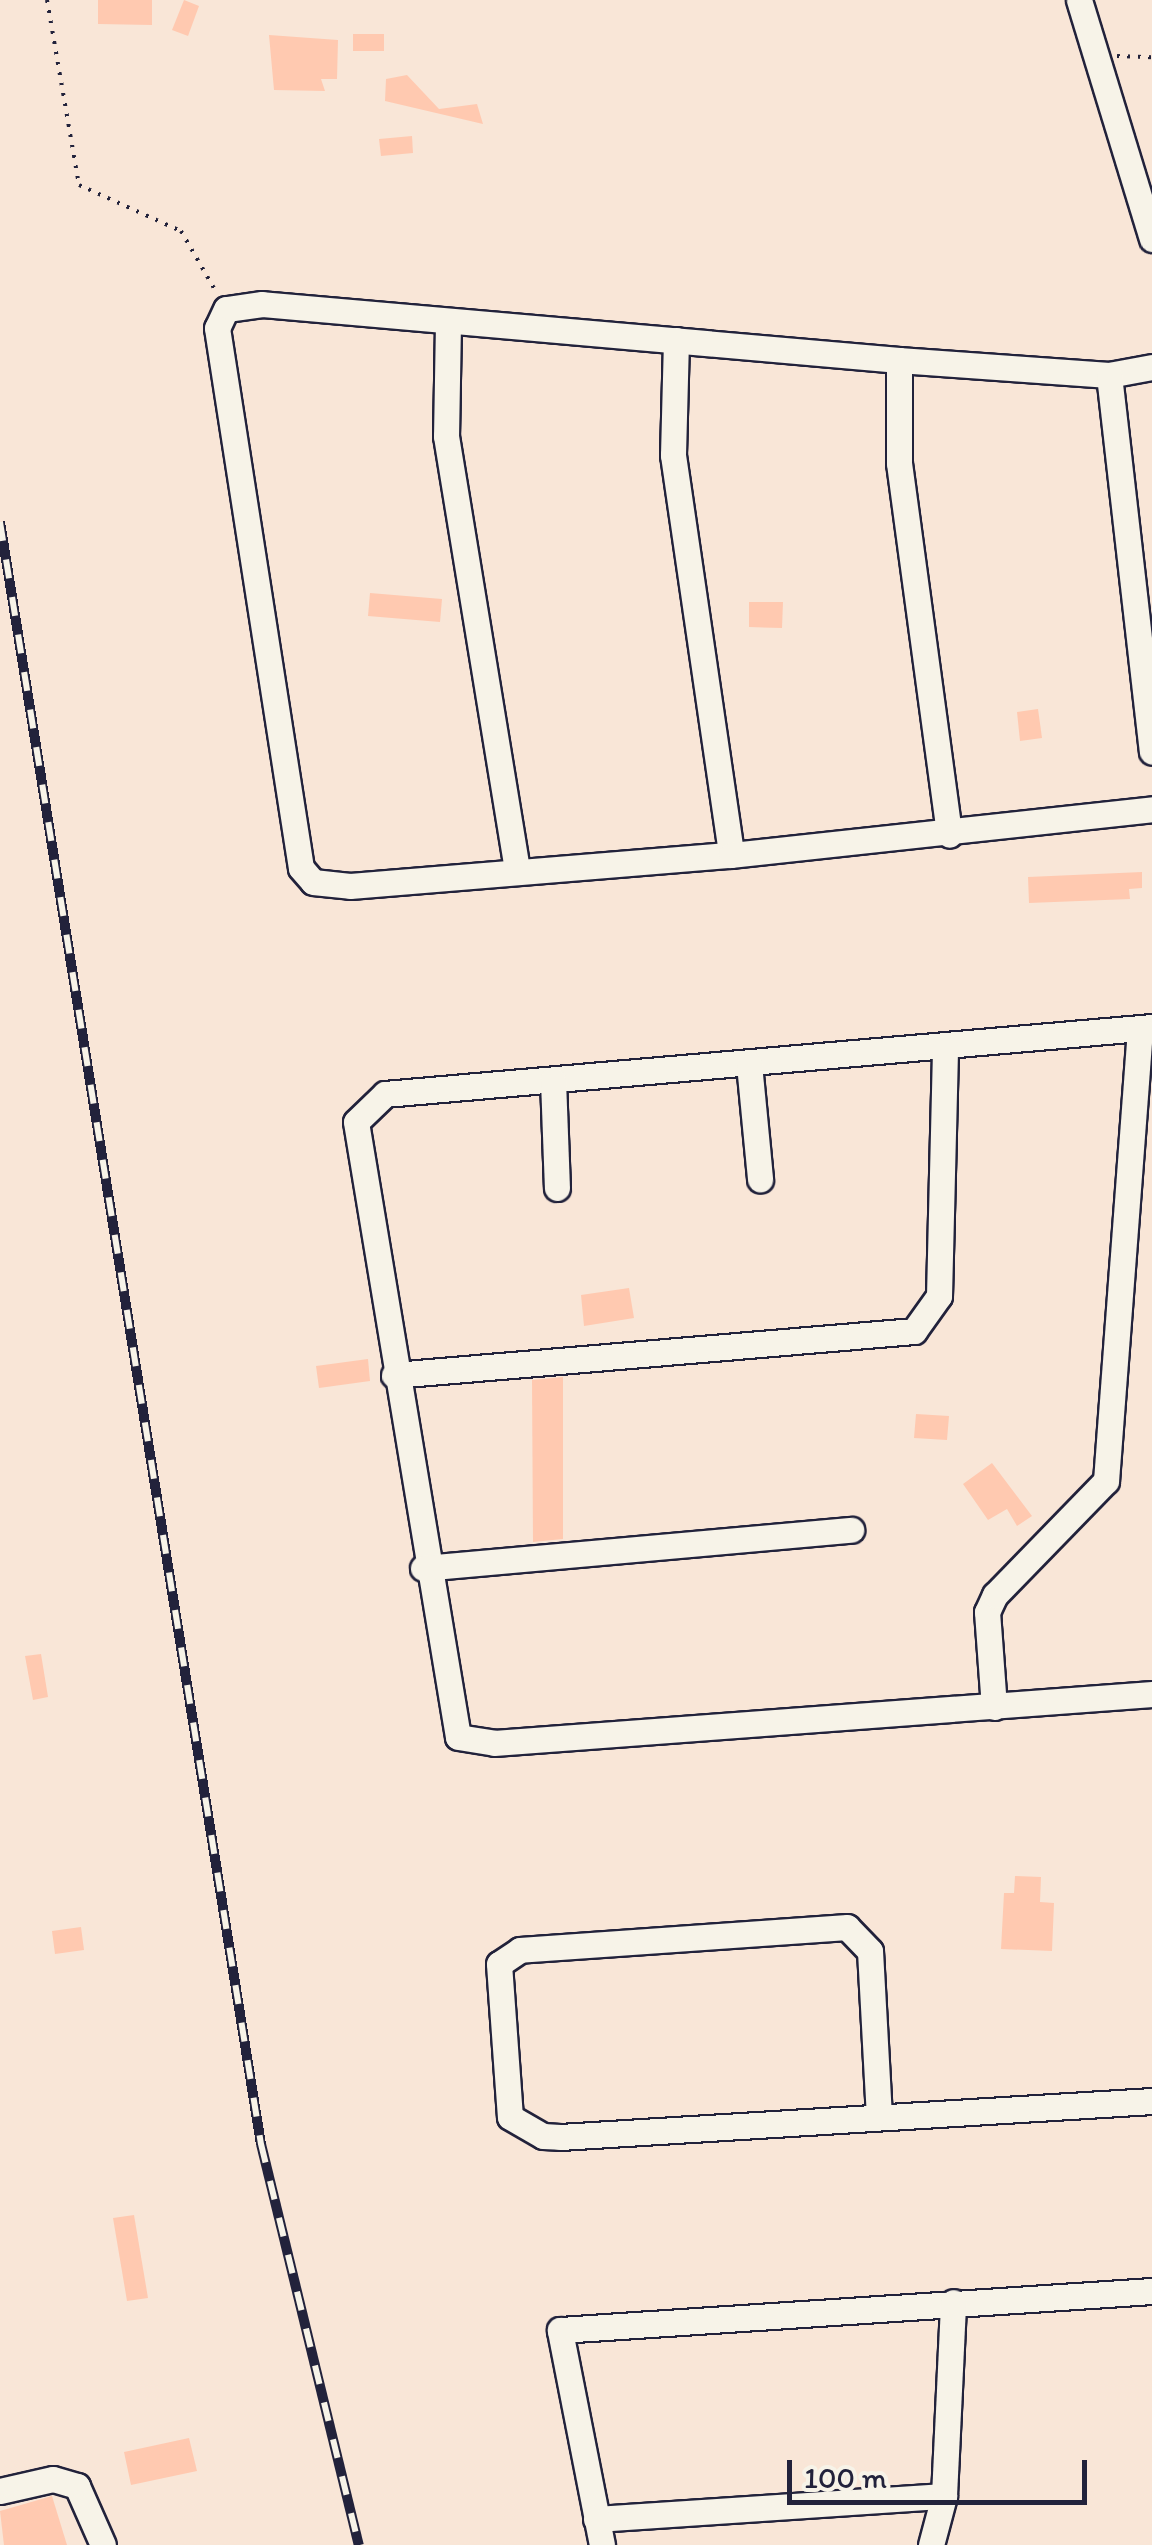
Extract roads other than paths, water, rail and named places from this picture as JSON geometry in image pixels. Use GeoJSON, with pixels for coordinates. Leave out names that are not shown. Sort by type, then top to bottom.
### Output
{"type":"FeatureCollection","features":[{"type":"Feature","properties":{"kind":"street"},"geometry":{"type":"LineString","coordinates":[[1079,0],[1152,239]]}},
{"type":"Feature","properties":{"kind":"street"},"geometry":{"type":"LineString","coordinates":[[1152,367],[1109,374],[899,360],[262,304],[226,309],[217,328],[301,868],[326,887],[731,855],[1152,810]]}},
{"type":"Feature","properties":{"kind":"street"},"geometry":{"type":"LineString","coordinates":[[448,323],[444,425],[517,869]]}},
{"type":"Feature","properties":{"kind":"street"},"geometry":{"type":"LineString","coordinates":[[676,340],[673,455],[731,855]]}},
{"type":"Feature","properties":{"kind":"street"},"geometry":{"type":"LineString","coordinates":[[899,360],[904,519],[949,834]]}},
{"type":"Feature","properties":{"kind":"street"},"geometry":{"type":"LineString","coordinates":[[1109,374],[1152,752]]}},
{"type":"Feature","properties":{"kind":"street"},"geometry":{"type":"LineString","coordinates":[[994,1707],[987,1612],[995,1595],[1106,1481],[1146,1027],[945,1048],[385,1094],[359,1112],[394,1375],[450,1731],[466,1740],[994,1707],[1152,1694]]}},
{"type":"Feature","properties":{"kind":"street"},"geometry":{"type":"LineString","coordinates":[[394,1375],[914,1330],[939,1296],[945,1048]]}},
{"type":"Feature","properties":{"kind":"street"},"geometry":{"type":"LineString","coordinates":[[749,1064],[760,1178]]}},
{"type":"Feature","properties":{"kind":"street"},"geometry":{"type":"LineString","coordinates":[[553,1080],[557,1188]]}},
{"type":"Feature","properties":{"kind":"street"},"geometry":{"type":"LineString","coordinates":[[423,1568],[851,1530]]}},
{"type":"Feature","properties":{"kind":"street"},"geometry":{"type":"LineString","coordinates":[[879,2116],[870,1951],[847,1927],[520,1950],[500,1964],[510,2117],[530,2131],[879,2116],[1152,2101]]}},
{"type":"Feature","properties":{"kind":"street"},"geometry":{"type":"LineString","coordinates":[[602,2545],[560,2330],[1152,2292]]}},
{"type":"Feature","properties":{"kind":"street"},"geometry":{"type":"LineString","coordinates":[[932,2545],[944,2496],[953,2302]]}},
{"type":"Feature","properties":{"kind":"street"},"geometry":{"type":"LineString","coordinates":[[0,2490],[53,2479],[77,2486],[103,2545]]}},
{"type":"Feature","properties":{"kind":"street"},"geometry":{"type":"LineString","coordinates":[[596,2518],[944,2496]]}},
{"type":"Feature","properties":{"kind":"railway"},"geometry":{"type":"LineString","coordinates":[[0,522],[261,2144],[359,2545]]}}]}
